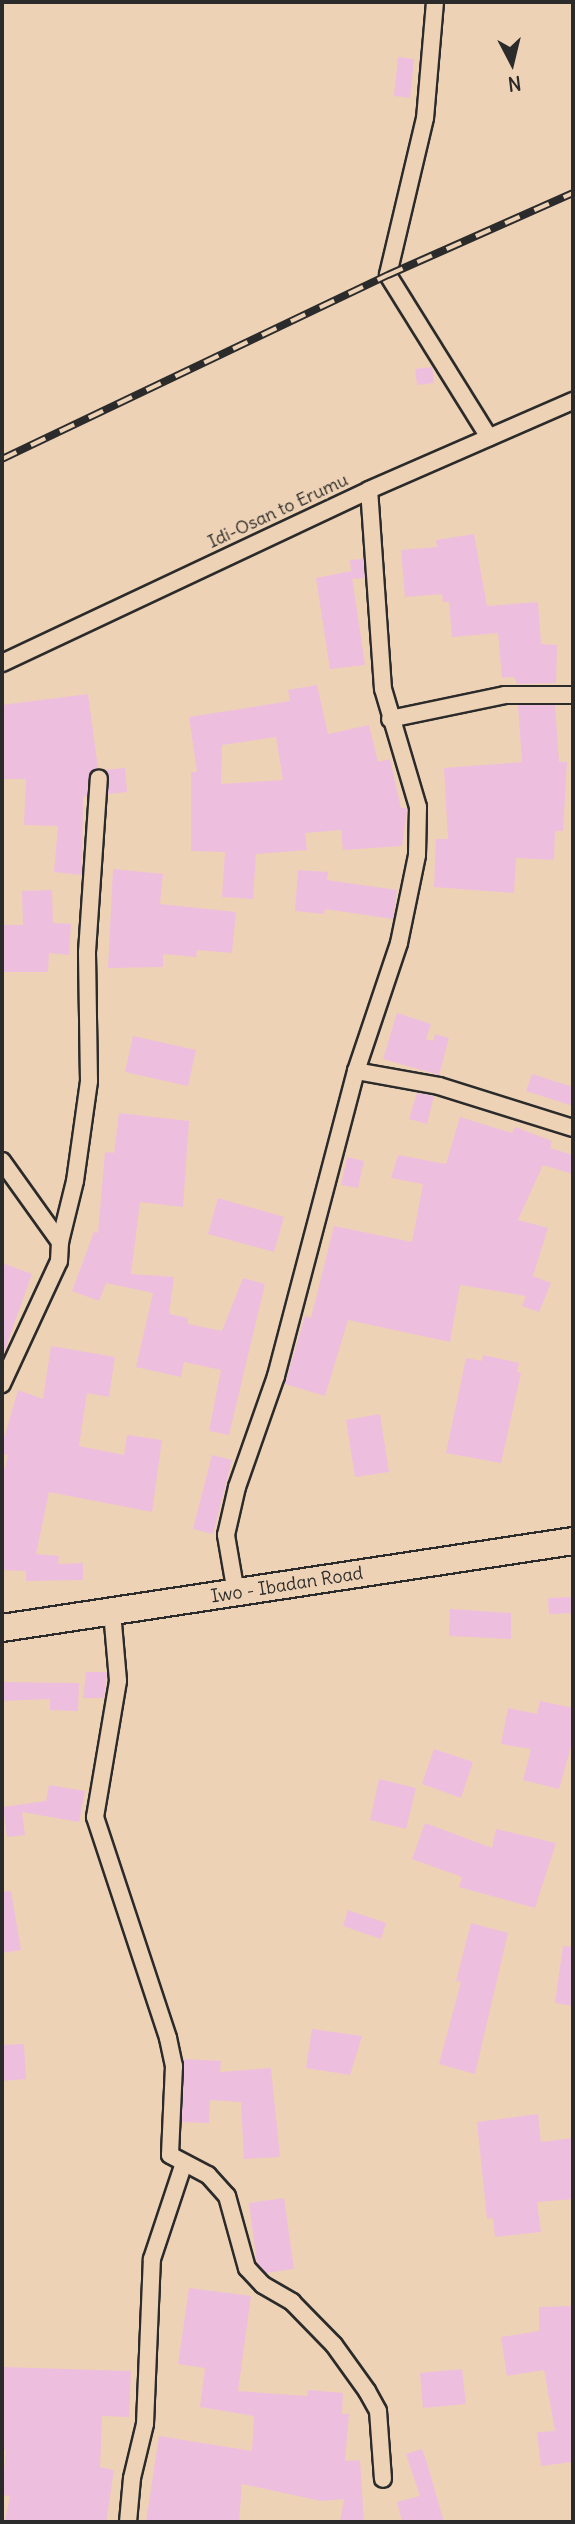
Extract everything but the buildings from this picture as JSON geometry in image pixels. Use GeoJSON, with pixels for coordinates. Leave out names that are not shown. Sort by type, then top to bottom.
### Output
{"type":"FeatureCollection","features":[{"type":"Feature","properties":{"kind":"main road","name":"Iwo - Ibadan Road"},"geometry":{"type":"LineString","coordinates":[[2,1628],[573,1541]]}},
{"type":"Feature","properties":{"kind":"street"},"geometry":{"type":"LineString","coordinates":[[435,2],[425,118],[388,275],[489,437]]}},
{"type":"Feature","properties":{"kind":"street","name":"Idi-Osan to Erumu"},"geometry":{"type":"LineString","coordinates":[[2,663],[369,489],[573,401]]}},
{"type":"Feature","properties":{"kind":"street"},"geometry":{"type":"LineString","coordinates":[[236,1593],[226,1535],[234,1499],[276,1376],[356,1071],[399,943],[417,855],[418,807],[390,719],[378,648],[369,489]]}},
{"type":"Feature","properties":{"kind":"street"},"geometry":{"type":"LineString","coordinates":[[390,719],[505,695],[573,695]]}},
{"type":"Feature","properties":{"kind":"street"},"geometry":{"type":"LineString","coordinates":[[2,1384],[59,1261],[60,1242],[75,1181],[89,1082],[87,952],[99,778]]}},
{"type":"Feature","properties":{"kind":"street"},"geometry":{"type":"LineString","coordinates":[[356,1071],[439,1086],[573,1128]]}},
{"type":"Feature","properties":{"kind":"street"},"geometry":{"type":"LineString","coordinates":[[2,1161],[60,1242]]}},
{"type":"Feature","properties":{"kind":"street"},"geometry":{"type":"LineString","coordinates":[[112,1612],[118,1681],[95,1817],[168,2038],[174,2066],[170,2155],[183,2166],[208,2175],[227,2196],[247,2268],[263,2285],[292,2302],[334,2345],[367,2391],[378,2411],[383,2479]]}},
{"type":"Feature","properties":{"kind":"street"},"geometry":{"type":"LineString","coordinates":[[128,2522],[132,2478],[145,2424],[152,2259],[183,2166]]}},
{"type":"Feature","properties":{"kind":"railway"},"geometry":{"type":"LineString","coordinates":[[2,459],[388,275],[573,193]]}}]}
